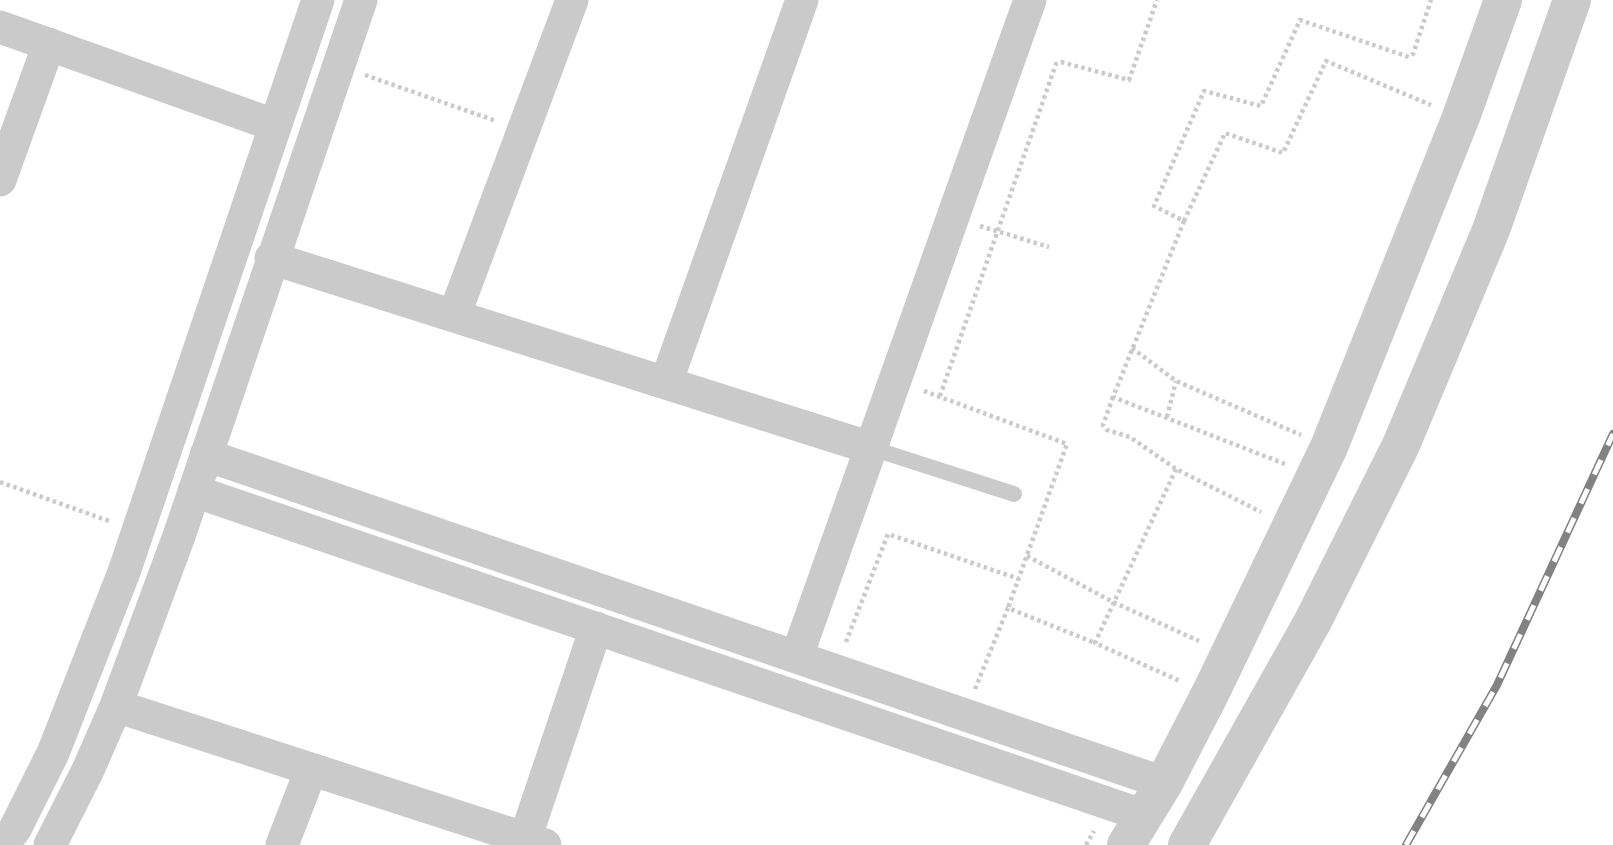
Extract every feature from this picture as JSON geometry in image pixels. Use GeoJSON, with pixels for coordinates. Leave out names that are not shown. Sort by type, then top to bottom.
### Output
{"type":"FeatureCollection","features":[{"type":"Feature","properties":{"kind":"street"},"geometry":{"type":"LineString","coordinates":[[3,845],[15,829],[54,753],[140,531],[318,0]]}},
{"type":"Feature","properties":{"kind":"street"},"geometry":{"type":"LineString","coordinates":[[50,845],[88,770],[116,706],[161,584],[361,0]]}},
{"type":"Feature","properties":{"kind":"street"},"geometry":{"type":"LineString","coordinates":[[454,316],[572,0]]}},
{"type":"Feature","properties":{"kind":"street"},"geometry":{"type":"LineString","coordinates":[[666,383],[802,0]]}},
{"type":"Feature","properties":{"kind":"street"},"geometry":{"type":"LineString","coordinates":[[797,656],[1030,0]]}},
{"type":"Feature","properties":{"kind":"street"},"geometry":{"type":"LineString","coordinates":[[194,491],[596,628],[1136,830],[1164,783],[1210,694],[1322,461],[1461,117],[1503,0]]}},
{"type":"Feature","properties":{"kind":"street"},"geometry":{"type":"LineString","coordinates":[[1187,845],[1313,621],[1401,445],[1491,230],[1572,0]]}},
{"type":"Feature","properties":{"kind":"street"},"geometry":{"type":"LineString","coordinates":[[0,27],[274,125]]}},
{"type":"Feature","properties":{"kind":"street"},"geometry":{"type":"LineString","coordinates":[[0,180],[49,44]]}},
{"type":"Feature","properties":{"kind":"street"},"geometry":{"type":"LineString","coordinates":[[271,258],[871,448]]}},
{"type":"Feature","properties":{"kind":"street"},"geometry":{"type":"LineString","coordinates":[[206,455],[1164,783]]}},
{"type":"Feature","properties":{"kind":"street"},"geometry":{"type":"LineString","coordinates":[[124,572],[161,584]]}},
{"type":"Feature","properties":{"kind":"street"},"geometry":{"type":"LineString","coordinates":[[116,706],[531,843],[596,628]]}},
{"type":"Feature","properties":{"kind":"street"},"geometry":{"type":"LineString","coordinates":[[282,845],[311,770]]}},
{"type":"Feature","properties":{"kind":"lane"},"geometry":{"type":"LineString","coordinates":[[871,448],[1014,494]]}},
{"type":"Feature","properties":{"kind":"path"},"geometry":{"type":"LineString","coordinates":[[940,396],[1056,64],[1061,62],[1129,80],[1157,0]]}},
{"type":"Feature","properties":{"kind":"path"},"geometry":{"type":"LineString","coordinates":[[1184,221],[1154,206],[1203,91],[1261,106],[1300,20],[1409,57],[1413,54],[1431,0]]}},
{"type":"Feature","properties":{"kind":"path"},"geometry":{"type":"LineString","coordinates":[[1291,527],[1176,469],[1130,437],[1104,428],[1113,397],[1184,221],[1225,133],[1283,153],[1326,61],[1461,117]]}},
{"type":"Feature","properties":{"kind":"path"},"geometry":{"type":"LineString","coordinates":[[338,66],[523,131]]}},
{"type":"Feature","properties":{"kind":"path"},"geometry":{"type":"LineString","coordinates":[[953,217],[1049,247]]}},
{"type":"Feature","properties":{"kind":"path"},"geometry":{"type":"LineString","coordinates":[[1132,348],[1176,381],[1322,461]]}},
{"type":"Feature","properties":{"kind":"path"},"geometry":{"type":"LineString","coordinates":[[1167,417],[1176,381]]}},
{"type":"Feature","properties":{"kind":"path"},"geometry":{"type":"LineString","coordinates":[[1113,397],[1167,417],[1322,461]]}},
{"type":"Feature","properties":{"kind":"path"},"geometry":{"type":"LineString","coordinates":[[1094,643],[1176,469]]}},
{"type":"Feature","properties":{"kind":"path"},"geometry":{"type":"LineString","coordinates":[[0,482],[140,531]]}},
{"type":"Feature","properties":{"kind":"path"},"geometry":{"type":"LineString","coordinates":[[836,670],[888,534],[1019,579]]}},
{"type":"Feature","properties":{"kind":"path"},"geometry":{"type":"LineString","coordinates":[[1027,556],[1113,602],[1229,655]]}},
{"type":"Feature","properties":{"kind":"path"},"geometry":{"type":"LineString","coordinates":[[965,714],[1008,608],[1210,694]]}},
{"type":"Feature","properties":{"kind":"railway"},"geometry":{"type":"LineString","coordinates":[[1406,845],[1497,685],[1613,434]]}}]}
